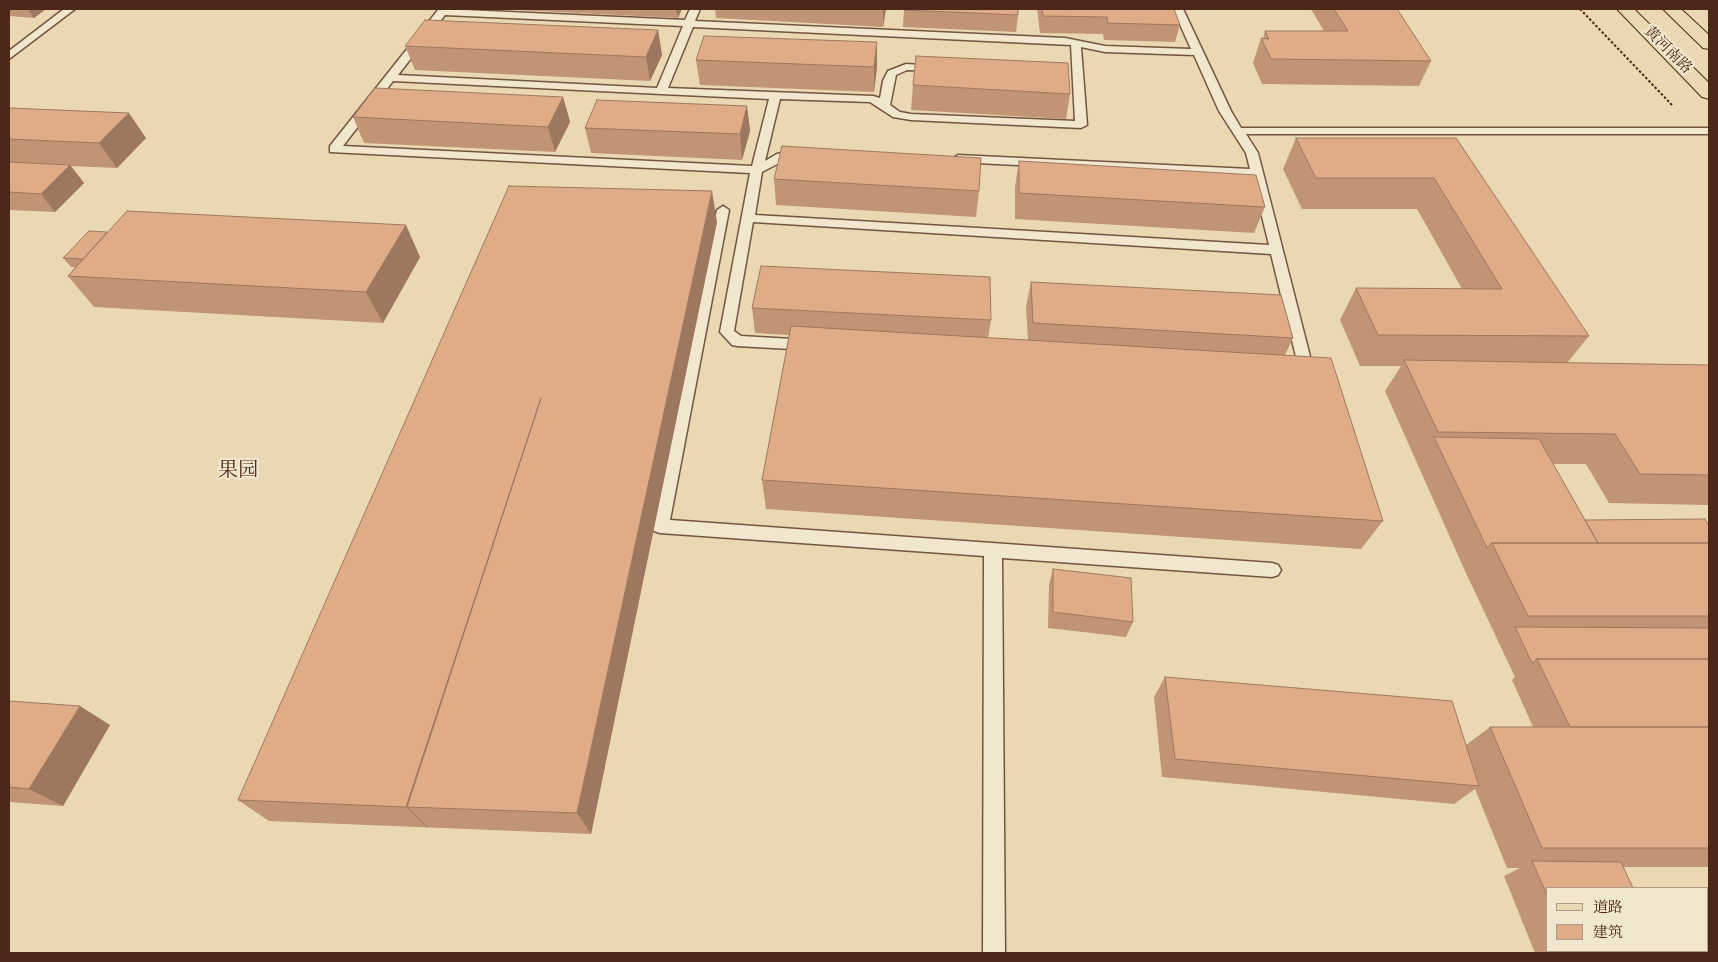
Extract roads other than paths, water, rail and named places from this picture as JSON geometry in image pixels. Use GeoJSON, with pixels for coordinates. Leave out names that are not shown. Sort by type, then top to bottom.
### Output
{"type":"FeatureCollection","features":[{"type":"Feature","properties":{"kind":"main road","name":"黄河南路"},"geometry":{"type":"LineString","coordinates":[[1625,9],[1709,92]]}},
{"type":"Feature","properties":{"kind":"main road","name":"黄河南路"},"geometry":{"type":"LineString","coordinates":[[1671,9],[1707,39]]}},
{"type":"Feature","properties":{"kind":"lane"},"geometry":{"type":"LineString","coordinates":[[9,56],[70,9]]}},
{"type":"Feature","properties":{"kind":"lane"},"geometry":{"type":"LineString","coordinates":[[661,91],[695,9]]}},
{"type":"Feature","properties":{"kind":"lane"},"geometry":{"type":"LineString","coordinates":[[1178,9],[1225,111],[1252,153],[1308,372],[1296,376],[1286,375]]}},
{"type":"Feature","properties":{"kind":"lane"},"geometry":{"type":"LineString","coordinates":[[815,152],[805,151],[781,157],[757,170],[334,149],[442,12],[1076,42],[1104,49],[1197,52]]}},
{"type":"Feature","properties":{"kind":"lane"},"geometry":{"type":"LineString","coordinates":[[390,78],[873,99],[897,115],[911,117],[1081,125],[1073,76],[1076,42]]}},
{"type":"Feature","properties":{"kind":"lane"},"geometry":{"type":"LineString","coordinates":[[884,106],[888,81],[892,73],[906,67],[944,69]]}},
{"type":"Feature","properties":{"kind":"lane"},"geometry":{"type":"LineString","coordinates":[[776,96],[747,218],[727,332],[737,341],[825,346]]}},
{"type":"Feature","properties":{"kind":"lane"},"geometry":{"type":"LineString","coordinates":[[1238,131],[1703,131]]}},
{"type":"Feature","properties":{"kind":"lane"},"geometry":{"type":"LineString","coordinates":[[943,158],[1257,173]]}},
{"type":"Feature","properties":{"kind":"lane"},"geometry":{"type":"LineString","coordinates":[[723,210],[660,526],[1272,570]]}},
{"type":"Feature","properties":{"kind":"lane"},"geometry":{"type":"LineString","coordinates":[[747,218],[1276,250]]}},
{"type":"Feature","properties":{"kind":"lane"},"geometry":{"type":"LineString","coordinates":[[994,550],[994,953]]}},
{"type":"Feature","properties":{"kind":"district","name":"果园"},"geometry":{"type":"Point","coordinates":[238,472]}}]}
